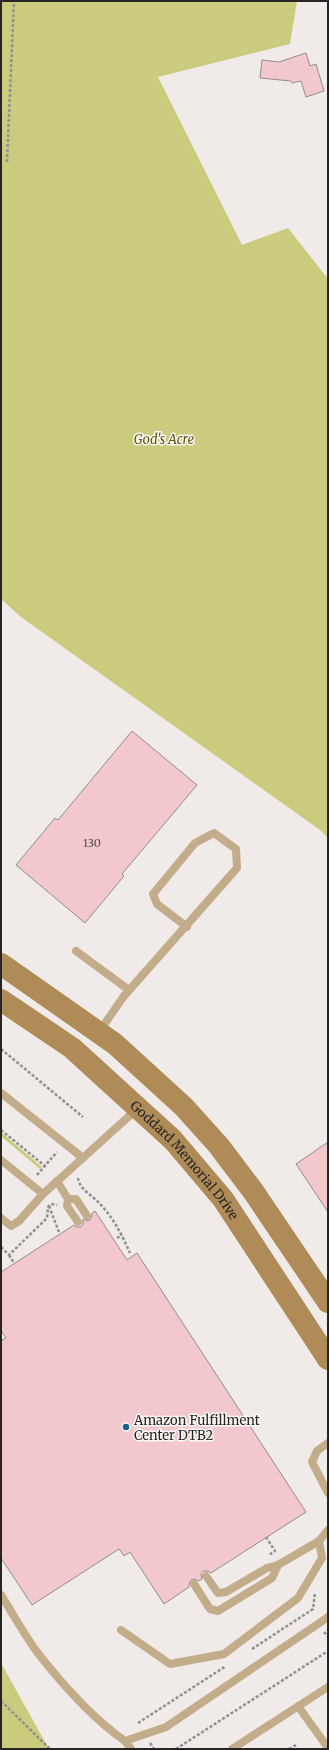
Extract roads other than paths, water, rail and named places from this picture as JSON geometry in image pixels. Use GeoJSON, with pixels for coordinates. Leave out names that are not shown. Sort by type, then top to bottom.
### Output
{"type":"FeatureCollection","features":[{"type":"Feature","properties":{"kind":"main road"},"geometry":{"type":"LineString","coordinates":[[1,964],[115,1044],[184,1107],[219,1146],[254,1191],[328,1302]]}},
{"type":"Feature","properties":{"kind":"main road","name":"Goddard Memorial Drive"},"geometry":{"type":"LineString","coordinates":[[1,1000],[72,1048],[139,1107],[173,1140],[223,1199],[328,1359]]}},
{"type":"Feature","properties":{"kind":"lane"},"geometry":{"type":"LineString","coordinates":[[99,1033],[129,990],[187,927],[237,868],[236,849],[214,833],[195,843],[153,894],[157,904],[187,927]]}},
{"type":"Feature","properties":{"kind":"lane"},"geometry":{"type":"LineString","coordinates":[[76,951],[129,990]]}},
{"type":"Feature","properties":{"kind":"lane"},"geometry":{"type":"LineString","coordinates":[[1,1093],[83,1158]]}},
{"type":"Feature","properties":{"kind":"lane"},"geometry":{"type":"LineString","coordinates":[[1,1218],[11,1226],[19,1221],[43,1194],[139,1107]]}},
{"type":"Feature","properties":{"kind":"lane"},"geometry":{"type":"LineString","coordinates":[[1,1160],[43,1194]]}},
{"type":"Feature","properties":{"kind":"lane"},"geometry":{"type":"LineString","coordinates":[[57,1181],[68,1199],[67,1206],[78,1222]]}},
{"type":"Feature","properties":{"kind":"lane"},"geometry":{"type":"LineString","coordinates":[[68,1199],[76,1199],[87,1216]]}},
{"type":"Feature","properties":{"kind":"lane"},"geometry":{"type":"LineString","coordinates":[[328,1443],[317,1451],[312,1462],[328,1493]]}},
{"type":"Feature","properties":{"kind":"lane"},"geometry":{"type":"LineString","coordinates":[[206,1576],[218,1593],[226,1592],[267,1568],[278,1566],[319,1541],[328,1530]]}},
{"type":"Feature","properties":{"kind":"lane"},"geometry":{"type":"LineString","coordinates":[[121,1630],[170,1664],[224,1654],[298,1598],[322,1558],[319,1541]]}},
{"type":"Feature","properties":{"kind":"lane"},"geometry":{"type":"LineString","coordinates":[[194,1584],[210,1609],[218,1611],[272,1578],[278,1566]]}},
{"type":"Feature","properties":{"kind":"lane"},"geometry":{"type":"LineString","coordinates":[[1,1595],[37,1652],[76,1696],[110,1730],[125,1741],[131,1749]]}},
{"type":"Feature","properties":{"kind":"lane"},"geometry":{"type":"LineString","coordinates":[[125,1741],[166,1727],[328,1617]]}},
{"type":"Feature","properties":{"kind":"lane"},"geometry":{"type":"LineString","coordinates":[[232,1749],[328,1687]]}},
{"type":"Feature","properties":{"kind":"lane"},"geometry":{"type":"LineString","coordinates":[[298,1706],[328,1748]]}},
{"type":"Feature","properties":{"kind":"place","name":"Amazon Fulfillment Center DTB2"},"geometry":{"type":"Point","coordinates":[126,1427]}},
{"type":"Feature","properties":{"kind":"park label","name":"God's Acre"},"geometry":{"type":"Point","coordinates":[164,439]}}]}
